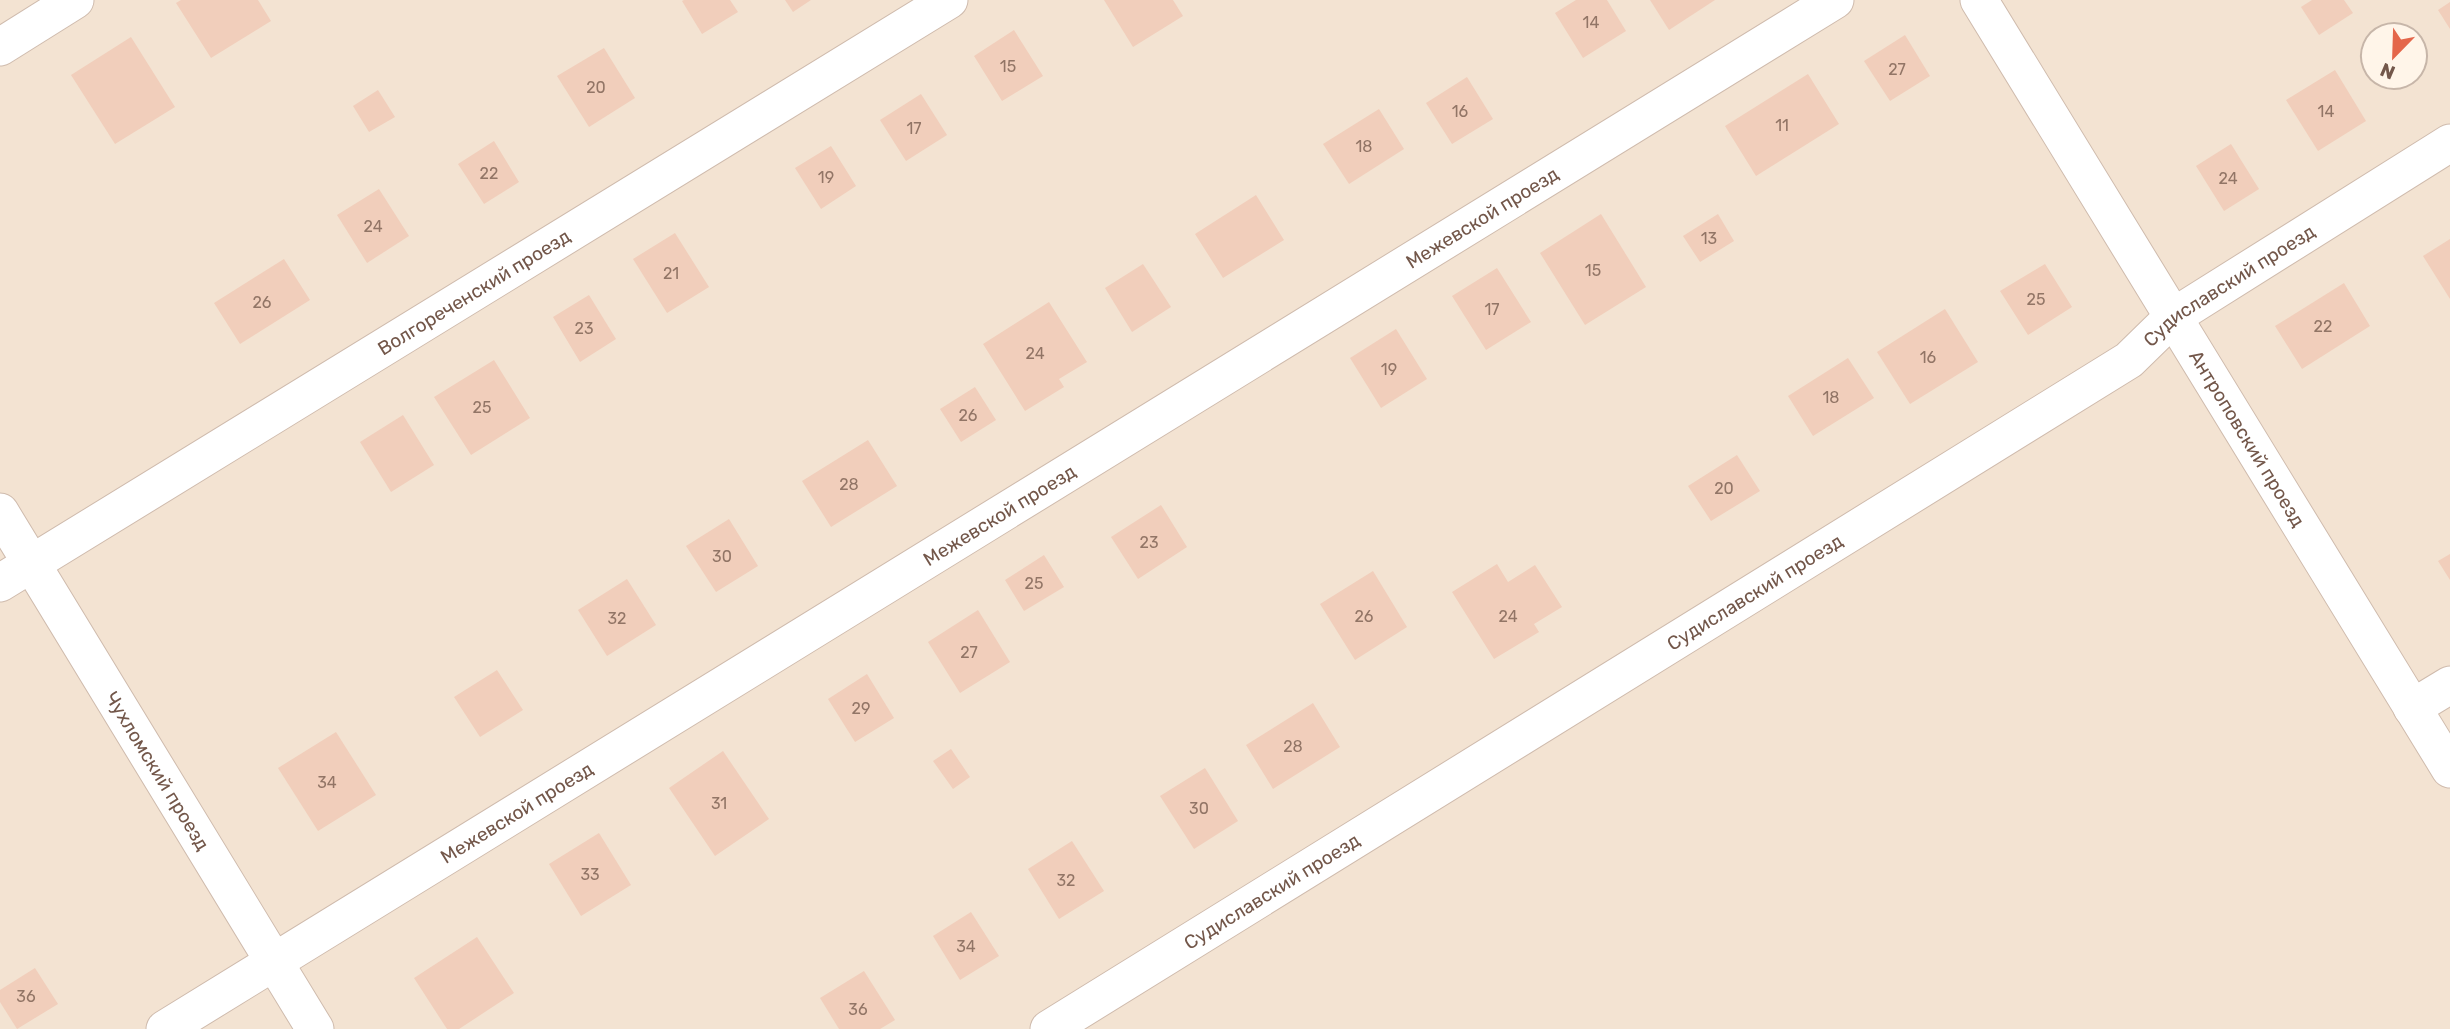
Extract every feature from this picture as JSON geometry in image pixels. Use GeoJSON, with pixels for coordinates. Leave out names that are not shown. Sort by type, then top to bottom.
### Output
{"type":"FeatureCollection","features":[{"type":"Feature","properties":{"kind":"street"},"geometry":{"type":"LineString","coordinates":[[0,47],[75,0]]}},
{"type":"Feature","properties":{"kind":"street","name":"Волгореченский проезд"},"geometry":{"type":"LineString","coordinates":[[0,583],[949,0]]}},
{"type":"Feature","properties":{"kind":"street","name":"Межевской проезд"},"geometry":{"type":"LineString","coordinates":[[165,1029],[1835,0]]}},
{"type":"Feature","properties":{"kind":"street","name":"Антроповский проезд"},"geometry":{"type":"LineString","coordinates":[[1979,0],[2450,769]]}},
{"type":"Feature","properties":{"kind":"street","name":"Судиславский проезд"},"geometry":{"type":"LineString","coordinates":[[1049,1029],[2129,360],[2173,317],[2450,143]]}},
{"type":"Feature","properties":{"kind":"street","name":"Чухломский проезд"},"geometry":{"type":"LineString","coordinates":[[0,512],[315,1029]]}},
{"type":"Feature","properties":{"kind":"street"},"geometry":{"type":"LineString","coordinates":[[2412,708],[2450,685]]}},
{"type":"Feature","properties":{"kind":"shaded area"},"geometry":{"type":"Polygon","coordinates":[[[0,0],[2450,0],[2450,1029],[0,1029],[0,0]]]}},
{"type":"Feature","properties":{"kind":"building"},"geometry":{"type":"Polygon","coordinates":[[[181,0],[258,0],[271,21],[211,58],[176,3],[181,0]]]}},
{"type":"Feature","properties":{"kind":"building"},"geometry":{"type":"Polygon","coordinates":[[[730,0],[738,12],[702,34],[682,1],[730,0]]]}},
{"type":"Feature","properties":{"kind":"building"},"geometry":{"type":"Polygon","coordinates":[[[785,0],[811,0],[793,12],[785,0]]]}},
{"type":"Feature","properties":{"kind":"building"},"geometry":{"type":"Polygon","coordinates":[[[1104,0],[1173,0],[1183,16],[1133,47],[1104,0]]]}},
{"type":"Feature","properties":{"kind":"building"},"geometry":{"type":"Polygon","coordinates":[[[1576,0],[1607,0],[1626,31],[1583,58],[1555,13],[1576,0]]]}},
{"type":"Feature","properties":{"kind":"building"},"geometry":{"type":"Polygon","coordinates":[[[1650,0],[1715,0],[1669,30],[1650,0]]]}},
{"type":"Feature","properties":{"kind":"building"},"geometry":{"type":"Polygon","coordinates":[[[2312,0],[2344,0],[2353,13],[2319,35],[2301,7],[2312,0]]]}},
{"type":"Feature","properties":{"kind":"building"},"geometry":{"type":"Polygon","coordinates":[[[2450,2],[2450,29],[2438,10],[2450,2]]]}},
{"type":"Feature","properties":{"kind":"building"},"geometry":{"type":"Polygon","coordinates":[[[1014,30],[1043,76],[1002,101],[974,56],[1014,30]]]}},
{"type":"Feature","properties":{"kind":"building"},"geometry":{"type":"Polygon","coordinates":[[[1905,35],[1930,76],[1890,101],[1864,61],[1905,35]]]}},
{"type":"Feature","properties":{"kind":"building"},"geometry":{"type":"Polygon","coordinates":[[[131,37],[175,107],[115,144],[71,75],[131,37]]]}},
{"type":"Feature","properties":{"kind":"building"},"geometry":{"type":"Polygon","coordinates":[[[604,48],[635,98],[589,127],[557,76],[604,48]]]}},
{"type":"Feature","properties":{"kind":"building"},"geometry":{"type":"Polygon","coordinates":[[[2335,70],[2366,121],[2318,151],[2286,100],[2335,70]]]}},
{"type":"Feature","properties":{"kind":"building"},"geometry":{"type":"Polygon","coordinates":[[[1808,74],[1839,124],[1756,176],[1725,126],[1808,74]]]}},
{"type":"Feature","properties":{"kind":"building"},"geometry":{"type":"Polygon","coordinates":[[[1467,77],[1493,119],[1452,144],[1426,103],[1467,77]]]}},
{"type":"Feature","properties":{"kind":"building"},"geometry":{"type":"Polygon","coordinates":[[[378,90],[395,117],[369,132],[353,106],[378,90]]]}},
{"type":"Feature","properties":{"kind":"building"},"geometry":{"type":"Polygon","coordinates":[[[921,94],[947,135],[906,161],[880,120],[921,94]]]}},
{"type":"Feature","properties":{"kind":"building"},"geometry":{"type":"Polygon","coordinates":[[[1379,109],[1404,149],[1349,184],[1323,144],[1379,109]]]}},
{"type":"Feature","properties":{"kind":"building"},"geometry":{"type":"Polygon","coordinates":[[[494,141],[519,182],[484,204],[458,164],[494,141]]]}},
{"type":"Feature","properties":{"kind":"building"},"geometry":{"type":"Polygon","coordinates":[[[2231,144],[2259,189],[2224,211],[2196,166],[2231,144]]]}},
{"type":"Feature","properties":{"kind":"building"},"geometry":{"type":"Polygon","coordinates":[[[831,146],[856,186],[821,209],[795,168],[831,146]]]}},
{"type":"Feature","properties":{"kind":"building"},"geometry":{"type":"Polygon","coordinates":[[[379,189],[409,236],[367,263],[337,215],[379,189]]]}},
{"type":"Feature","properties":{"kind":"building"},"geometry":{"type":"Polygon","coordinates":[[[1256,195],[1284,240],[1223,278],[1195,234],[1256,195]]]}},
{"type":"Feature","properties":{"kind":"building"},"geometry":{"type":"Polygon","coordinates":[[[1601,214],[1646,287],[1585,325],[1540,253],[1601,214]]]}},
{"type":"Feature","properties":{"kind":"building"},"geometry":{"type":"Polygon","coordinates":[[[1718,214],[1734,241],[1700,262],[1683,236],[1718,214]]]}},
{"type":"Feature","properties":{"kind":"building"},"geometry":{"type":"Polygon","coordinates":[[[675,233],[709,287],[667,313],[633,259],[675,233]]]}},
{"type":"Feature","properties":{"kind":"building"},"geometry":{"type":"Polygon","coordinates":[[[2450,239],[2450,299],[2423,256],[2450,239]]]}},
{"type":"Feature","properties":{"kind":"building"},"geometry":{"type":"Polygon","coordinates":[[[284,259],[310,300],[240,344],[214,303],[284,259]]]}},
{"type":"Feature","properties":{"kind":"building"},"geometry":{"type":"Polygon","coordinates":[[[1143,264],[1171,307],[1132,332],[1105,288],[1143,264]]]}},
{"type":"Feature","properties":{"kind":"building"},"geometry":{"type":"Polygon","coordinates":[[[2045,264],[2072,307],[2028,335],[2000,291],[2045,264]]]}},
{"type":"Feature","properties":{"kind":"building"},"geometry":{"type":"Polygon","coordinates":[[[1497,268],[1531,322],[1486,350],[1452,296],[1497,268]]]}},
{"type":"Feature","properties":{"kind":"building"},"geometry":{"type":"Polygon","coordinates":[[[2344,283],[2370,326],[2302,369],[2275,326],[2344,283]]]}},
{"type":"Feature","properties":{"kind":"building"},"geometry":{"type":"Polygon","coordinates":[[[589,295],[616,339],[580,362],[553,317],[589,295]]]}},
{"type":"Feature","properties":{"kind":"building"},"geometry":{"type":"Polygon","coordinates":[[[1049,302],[1087,362],[1059,379],[1064,387],[1025,411],[983,344],[1049,302]]]}},
{"type":"Feature","properties":{"kind":"building"},"geometry":{"type":"Polygon","coordinates":[[[1945,309],[1978,362],[1910,404],[1877,352],[1945,309]]]}},
{"type":"Feature","properties":{"kind":"building"},"geometry":{"type":"Polygon","coordinates":[[[1396,329],[1427,379],[1381,408],[1350,358],[1396,329]]]}},
{"type":"Feature","properties":{"kind":"building"},"geometry":{"type":"Polygon","coordinates":[[[1848,358],[1874,398],[1813,436],[1788,396],[1848,358]]]}},
{"type":"Feature","properties":{"kind":"building"},"geometry":{"type":"Polygon","coordinates":[[[494,360],[530,418],[471,455],[434,397],[494,360]]]}},
{"type":"Feature","properties":{"kind":"building"},"geometry":{"type":"Polygon","coordinates":[[[975,387],[996,420],[961,442],[940,409],[975,387]]]}},
{"type":"Feature","properties":{"kind":"building"},"geometry":{"type":"Polygon","coordinates":[[[403,415],[434,465],[391,492],[360,442],[403,415]]]}},
{"type":"Feature","properties":{"kind":"building"},"geometry":{"type":"Polygon","coordinates":[[[868,440],[897,486],[831,527],[802,481],[868,440]]]}},
{"type":"Feature","properties":{"kind":"building"},"geometry":{"type":"Polygon","coordinates":[[[1737,455],[1760,491],[1711,521],[1688,486],[1737,455]]]}},
{"type":"Feature","properties":{"kind":"building"},"geometry":{"type":"Polygon","coordinates":[[[1161,505],[1187,547],[1138,579],[1111,537],[1161,505]]]}},
{"type":"Feature","properties":{"kind":"building"},"geometry":{"type":"Polygon","coordinates":[[[729,519],[758,566],[716,592],[686,546],[729,519]]]}},
{"type":"Feature","properties":{"kind":"building"},"geometry":{"type":"Polygon","coordinates":[[[2450,554],[2450,580],[2438,561],[2450,554]]]}},
{"type":"Feature","properties":{"kind":"building"},"geometry":{"type":"Polygon","coordinates":[[[1044,555],[1064,587],[1024,611],[1005,580],[1044,555]]]}},
{"type":"Feature","properties":{"kind":"building"},"geometry":{"type":"Polygon","coordinates":[[[1497,564],[1508,582],[1535,565],[1562,607],[1534,624],[1539,632],[1494,659],[1452,592],[1497,564]]]}},
{"type":"Feature","properties":{"kind":"building"},"geometry":{"type":"Polygon","coordinates":[[[1373,571],[1407,627],[1355,660],[1320,604],[1373,571]]]}},
{"type":"Feature","properties":{"kind":"building"},"geometry":{"type":"Polygon","coordinates":[[[627,579],[656,625],[607,656],[578,610],[627,579]]]}},
{"type":"Feature","properties":{"kind":"building"},"geometry":{"type":"Polygon","coordinates":[[[978,610],[1010,662],[960,693],[928,642],[978,610]]]}},
{"type":"Feature","properties":{"kind":"building"},"geometry":{"type":"Polygon","coordinates":[[[497,670],[523,710],[480,737],[454,697],[497,670]]]}},
{"type":"Feature","properties":{"kind":"building"},"geometry":{"type":"Polygon","coordinates":[[[867,674],[894,718],[855,742],[828,699],[867,674]]]}},
{"type":"Feature","properties":{"kind":"building"},"geometry":{"type":"Polygon","coordinates":[[[1313,703],[1340,747],[1273,789],[1246,745],[1313,703]]]}},
{"type":"Feature","properties":{"kind":"building"},"geometry":{"type":"Polygon","coordinates":[[[336,732],[376,795],[318,831],[278,768],[336,732]]]}},
{"type":"Feature","properties":{"kind":"building"},"geometry":{"type":"Polygon","coordinates":[[[951,749],[970,777],[953,789],[933,761],[951,749]]]}},
{"type":"Feature","properties":{"kind":"building"},"geometry":{"type":"Polygon","coordinates":[[[723,751],[769,819],[715,856],[669,788],[723,751]]]}},
{"type":"Feature","properties":{"kind":"building"},"geometry":{"type":"Polygon","coordinates":[[[1205,768],[1238,821],[1194,849],[1160,796],[1205,768]]]}},
{"type":"Feature","properties":{"kind":"building"},"geometry":{"type":"Polygon","coordinates":[[[599,833],[631,885],[581,916],[549,864],[599,833]]]}},
{"type":"Feature","properties":{"kind":"building"},"geometry":{"type":"Polygon","coordinates":[[[1072,841],[1104,891],[1059,919],[1028,869],[1072,841]]]}},
{"type":"Feature","properties":{"kind":"building"},"geometry":{"type":"Polygon","coordinates":[[[971,912],[999,956],[960,980],[933,936],[971,912]]]}},
{"type":"Feature","properties":{"kind":"building"},"geometry":{"type":"Polygon","coordinates":[[[477,937],[514,993],[459,1029],[447,1029],[414,978],[477,937]]]}},
{"type":"Feature","properties":{"kind":"building"},"geometry":{"type":"Polygon","coordinates":[[[35,968],[58,1004],[17,1029],[0,1002],[0,990],[35,968]]]}},
{"type":"Feature","properties":{"kind":"building"},"geometry":{"type":"Polygon","coordinates":[[[864,971],[895,1020],[880,1029],[839,1029],[820,998],[864,971]]]}}]}
